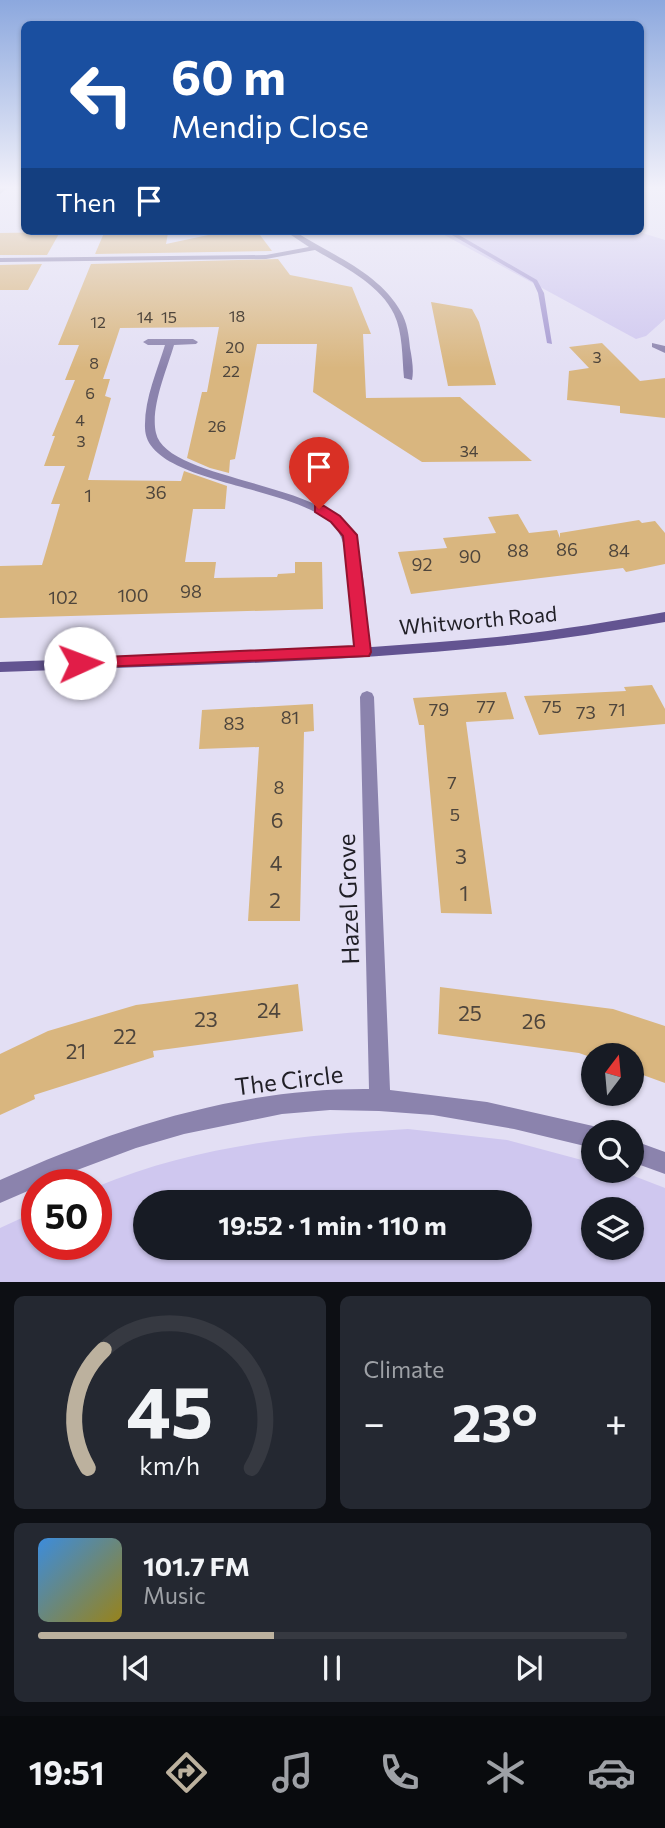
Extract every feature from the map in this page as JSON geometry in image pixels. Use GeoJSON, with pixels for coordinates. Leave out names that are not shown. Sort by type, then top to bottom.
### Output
{"type":"FeatureCollection","features":[{"type":"Feature","properties":{"kind":"main road","name":"Whitworth Road"},"geometry":{"type":"LineString","coordinates":[[0,667],[363,652],[521,640],[665,617]]}},
{"type":"Feature","properties":{"kind":"street"},"geometry":{"type":"LineString","coordinates":[[0,260],[266,257],[314,248],[363,278],[390,301],[402,324],[409,378]]}},
{"type":"Feature","properties":{"kind":"street"},"geometry":{"type":"LineString","coordinates":[[148,342],[193,342]]}},
{"type":"Feature","properties":{"kind":"street"},"geometry":{"type":"LineString","coordinates":[[170,342],[150,421],[150,436],[156,447],[183,463],[289,496],[335,519],[350,535],[354,550],[363,652]]}},
{"type":"Feature","properties":{"kind":"street"},"geometry":{"type":"LineString","coordinates":[[655,345],[665,351]]}},
{"type":"Feature","properties":{"kind":"street","name":"Hazel Grove"},"geometry":{"type":"LineString","coordinates":[[367,697],[380,1100]]}},
{"type":"Feature","properties":{"kind":"street","name":"The Circle"},"geometry":{"type":"LineString","coordinates":[[0,1192],[89,1153],[170,1128],[249,1109],[319,1100],[380,1100],[476,1112],[581,1134]]}},
{"type":"Feature","properties":{"kind":"street"},"geometry":{"type":"LineString","coordinates":[[644,1155],[665,1163]]}},
{"type":"Feature","properties":{"kind":"shaded area"},"geometry":{"type":"Polygon","coordinates":[[[468,248],[665,248],[665,319],[646,336],[636,339],[468,248]]]}},
{"type":"Feature","properties":{"kind":"shaded area"},"geometry":{"type":"Polygon","coordinates":[[[408,1129],[507,1140],[581,1160],[581,1183],[644,1183],[644,1180],[665,1188],[665,1282],[0,1282],[0,1228],[21,1218],[21,1260],[112,1260],[112,1181],[172,1161],[211,1152],[250,1144],[408,1129]]]}},
{"type":"Feature","properties":{"kind":"building"},"geometry":{"type":"Polygon","coordinates":[[[0,248],[51,248],[47,255],[0,255],[0,248]]]}},
{"type":"Feature","properties":{"kind":"building"},"geometry":{"type":"Polygon","coordinates":[[[98,248],[270,248],[272,251],[95,254],[98,248]]]}},
{"type":"Feature","properties":{"kind":"building"},"geometry":{"type":"Polygon","coordinates":[[[278,259],[290,275],[352,287],[371,334],[363,334],[366,398],[460,397],[532,461],[422,462],[313,392],[317,344],[257,344],[235,459],[230,460],[229,473],[210,468],[187,458],[202,392],[207,392],[219,327],[120,328],[103,379],[110,379],[105,396],[111,398],[88,480],[181,481],[184,471],[227,486],[225,509],[193,509],[185,562],[216,562],[214,578],[277,577],[278,574],[295,573],[295,562],[322,562],[323,609],[0,618],[0,566],[42,565],[60,504],[51,504],[65,466],[44,466],[55,436],[52,436],[75,380],[65,380],[79,345],[58,345],[91,264],[278,259]]]}},
{"type":"Feature","properties":{"kind":"building"},"geometry":{"type":"Polygon","coordinates":[[[42,264],[28,290],[0,290],[0,265],[42,264]]]}},
{"type":"Feature","properties":{"kind":"building"},"geometry":{"type":"Polygon","coordinates":[[[431,302],[472,309],[479,322],[496,385],[448,386],[431,302]]]}},
{"type":"Feature","properties":{"kind":"building"},"geometry":{"type":"Polygon","coordinates":[[[602,343],[640,381],[665,378],[665,418],[620,413],[620,406],[567,400],[569,371],[589,368],[569,347],[602,343]]]}},
{"type":"Feature","properties":{"kind":"building"},"geometry":{"type":"Polygon","coordinates":[[[518,514],[529,533],[557,530],[560,538],[560,533],[639,520],[642,523],[655,521],[665,533],[665,564],[626,572],[623,568],[411,594],[398,552],[447,548],[443,538],[496,533],[488,517],[518,514]]]}},
{"type":"Feature","properties":{"kind":"building"},"geometry":{"type":"Polygon","coordinates":[[[652,685],[665,709],[665,724],[539,735],[524,696],[626,691],[624,687],[652,685]]]}},
{"type":"Feature","properties":{"kind":"building"},"geometry":{"type":"Polygon","coordinates":[[[506,692],[514,719],[466,722],[492,914],[441,913],[424,725],[419,725],[413,698],[506,692]]]}},
{"type":"Feature","properties":{"kind":"building"},"geometry":{"type":"Polygon","coordinates":[[[313,704],[314,731],[304,732],[300,921],[248,921],[259,747],[199,749],[202,710],[313,704]]]}},
{"type":"Feature","properties":{"kind":"building"},"geometry":{"type":"Polygon","coordinates":[[[298,984],[303,1031],[153,1051],[154,1057],[34,1095],[35,1099],[0,1115],[0,1054],[48,1031],[136,1005],[298,984]]]}},
{"type":"Feature","properties":{"kind":"building"},"geometry":{"type":"Polygon","coordinates":[[[440,987],[613,1009],[665,1026],[665,1083],[644,1075],[644,1043],[581,1043],[581,1054],[438,1034],[440,987]]]}},
{"type":"Feature","properties":{"kind":"waterway"},"geometry":{"type":"LineString","coordinates":[[477,248],[535,281],[541,293],[550,343]]}},
{"type":"Feature","properties":{"kind":"route"},"geometry":{"type":"LineString","coordinates":[[80,663],[363,652],[354,550],[350,535],[335,519],[319,509]]}}]}
